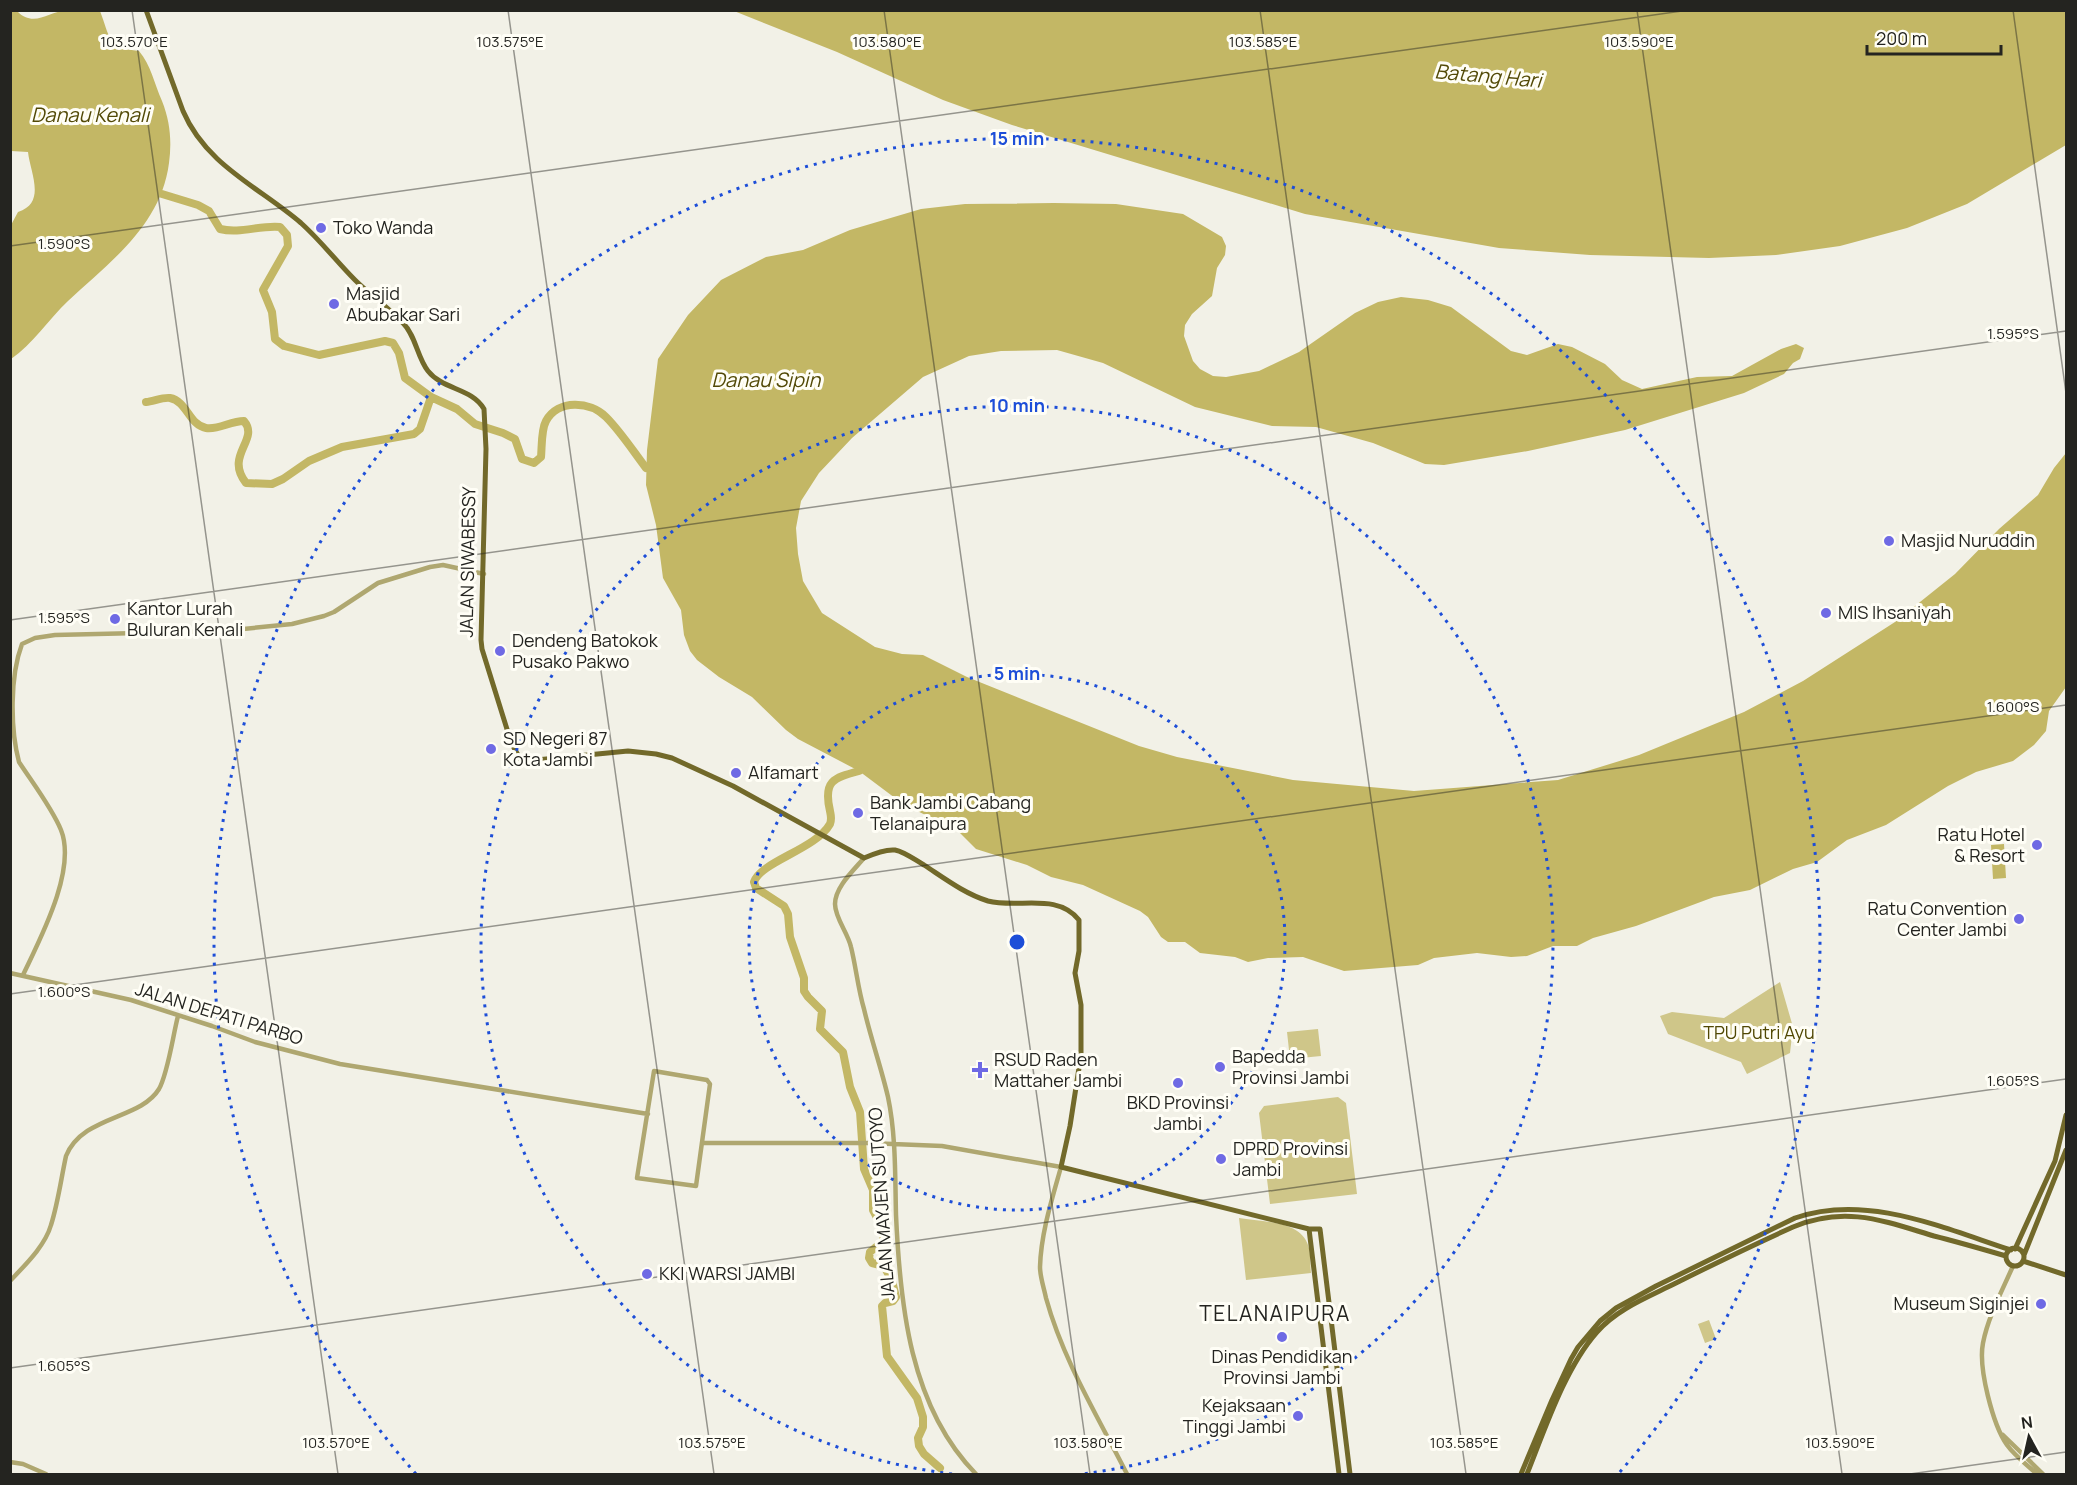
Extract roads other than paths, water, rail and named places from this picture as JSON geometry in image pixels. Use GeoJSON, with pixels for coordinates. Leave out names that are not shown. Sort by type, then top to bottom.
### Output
{"type":"FeatureCollection","features":[{"type":"Feature","properties":{"kind":"main road","name":"JALAN SIWABESSY"},"geometry":{"type":"LineString","coordinates":[[146,10],[183,111],[200,141],[217,160],[309,231],[362,287],[405,324],[428,371],[434,377],[478,400],[486,415],[482,649],[511,742],[520,759],[526,761],[617,752],[656,754],[672,758],[714,777],[864,858]]}},
{"type":"Feature","properties":{"kind":"main road"},"geometry":{"type":"LineString","coordinates":[[864,858],[896,850],[957,886],[987,900],[1015,905],[1056,904],[1069,908],[1079,920],[1079,951],[1075,974],[1081,1005],[1080,1055],[1070,1126],[1061,1167],[1309,1229],[1320,1229],[1350,1474]]}},
{"type":"Feature","properties":{"kind":"main road"},"geometry":{"type":"LineString","coordinates":[[2006,1256],[2013,1249],[2055,1161],[2067,1115]]}},
{"type":"Feature","properties":{"kind":"main road"},"geometry":{"type":"LineString","coordinates":[[2006,1256],[2007,1262],[2013,1266],[2020,1265],[2067,1150]]}},
{"type":"Feature","properties":{"kind":"main road"},"geometry":{"type":"LineString","coordinates":[[2055,1161],[2061,1165]]}},
{"type":"Feature","properties":{"kind":"main road"},"geometry":{"type":"LineString","coordinates":[[1521,1474],[1571,1359],[1582,1341],[1600,1321],[1616,1308],[1656,1286],[1803,1215],[1844,1208],[1905,1218],[2020,1250],[2023,1258],[2067,1275]]}},
{"type":"Feature","properties":{"kind":"main road"},"geometry":{"type":"LineString","coordinates":[[1527,1474],[1550,1417],[1573,1369],[1597,1332],[1619,1313],[1648,1297],[1805,1221],[1835,1215],[1869,1217],[2006,1256]]}},
{"type":"Feature","properties":{"kind":"main road"},"geometry":{"type":"LineString","coordinates":[[1309,1229],[1339,1474]]}},
{"type":"Feature","properties":{"kind":"main road"},"geometry":{"type":"LineString","coordinates":[[1749,1240],[1752,1246]]}},
{"type":"Feature","properties":{"kind":"main road"},"geometry":{"type":"LineString","coordinates":[[1738,1245],[1741,1251]]}},
{"type":"Feature","properties":{"kind":"street"},"geometry":{"type":"LineString","coordinates":[[23,975],[52,911],[61,883],[64,852],[60,828],[20,762],[17,752],[13,693],[16,659],[22,644],[49,635],[222,631],[292,624],[334,612],[378,583],[430,567],[443,565],[484,574]]}},
{"type":"Feature","properties":{"kind":"street","name":"JALAN MAYJEN SUTOYO"},"geometry":{"type":"LineString","coordinates":[[864,858],[841,888],[836,904],[852,949],[860,995],[888,1100],[894,1144],[900,1276],[907,1329],[918,1370],[938,1424],[960,1458],[976,1474]]}},
{"type":"Feature","properties":{"kind":"street","name":"JALAN DEPATI PARBO"},"geometry":{"type":"LineString","coordinates":[[10,973],[131,1000],[255,1042],[312,1057],[648,1114]]}},
{"type":"Feature","properties":{"kind":"street"},"geometry":{"type":"LineString","coordinates":[[10,1281],[30,1260],[51,1226],[70,1147],[80,1136],[140,1105],[158,1090],[178,1016]]}},
{"type":"Feature","properties":{"kind":"street"},"geometry":{"type":"LineString","coordinates":[[654,1071],[707,1080],[710,1089],[696,1186],[637,1178],[648,1114],[654,1071]]}},
{"type":"Feature","properties":{"kind":"street"},"geometry":{"type":"LineString","coordinates":[[702,1143],[868,1143],[942,1146],[1061,1167],[1045,1229],[1040,1267],[1041,1280],[1050,1312],[1066,1352],[1127,1474]]}},
{"type":"Feature","properties":{"kind":"street"},"geometry":{"type":"LineString","coordinates":[[2013,1266],[1983,1342],[1981,1354],[1984,1382],[2008,1447],[2037,1474]]}},
{"type":"Feature","properties":{"kind":"street"},"geometry":{"type":"LineString","coordinates":[[2003,1435],[2043,1474]]}},
{"type":"Feature","properties":{"kind":"street"},"geometry":{"type":"LineString","coordinates":[[10,1462],[34,1468],[46,1474]]}},
{"type":"Feature","properties":{"kind":"water","name":"Danau Kenali"},"geometry":{"type":"Polygon","coordinates":[[[11,10],[35,19],[66,10],[100,11],[111,40],[121,47],[139,51],[147,62],[167,116],[170,147],[164,185],[145,223],[117,256],[68,301],[11,359],[11,225],[18,212],[27,208],[32,202],[35,186],[28,152],[11,151],[11,10]]]}},
{"type":"Feature","properties":{"kind":"water","name":"Batang Hari"},"geometry":{"type":"Polygon","coordinates":[[[734,11],[2066,11],[2066,145],[1967,204],[1907,228],[1840,246],[1776,255],[1709,258],[1590,255],[1499,248],[1305,214],[1012,125],[943,100],[837,52],[734,11]]]}},
{"type":"Feature","properties":{"kind":"water","name":"Danau Sipin"},"geometry":{"type":"Polygon","coordinates":[[[965,204],[1116,204],[1183,214],[1222,237],[1226,246],[1225,255],[1217,268],[1212,296],[1192,314],[1185,325],[1184,336],[1193,361],[1200,369],[1213,376],[1226,377],[1259,371],[1299,352],[1355,313],[1378,302],[1401,297],[1428,300],[1451,307],[1511,351],[1527,355],[1558,344],[1572,347],[1605,364],[1622,380],[1642,389],[1697,377],[1732,376],[1781,349],[1796,344],[1804,348],[1800,359],[1793,363],[1784,374],[1744,393],[1625,430],[1528,451],[1444,465],[1425,464],[1373,443],[1316,427],[1272,426],[1195,407],[1103,363],[1057,350],[1001,351],[969,356],[923,377],[852,438],[819,473],[801,501],[796,528],[803,581],[822,613],[875,647],[902,654],[923,655],[967,677],[1139,746],[1177,757],[1293,780],[1414,791],[1558,780],[1639,755],[1744,712],[1803,681],[1895,622],[1955,574],[1999,529],[2038,495],[2066,453],[2066,687],[2049,711],[2046,731],[2034,745],[2013,761],[1976,772],[1948,786],[1886,825],[1847,840],[1817,862],[1793,869],[1750,890],[1714,897],[1636,926],[1593,938],[1577,946],[1553,946],[1527,956],[1511,957],[1477,953],[1434,958],[1418,965],[1344,971],[1303,957],[1268,958],[1248,962],[1235,957],[1200,953],[1185,942],[1168,942],[1161,937],[1148,917],[1140,911],[1083,885],[1051,877],[1027,865],[976,849],[958,831],[903,804],[859,771],[798,739],[752,697],[719,677],[697,660],[690,651],[684,635],[681,610],[663,578],[656,525],[646,485],[647,450],[658,359],[688,315],[721,280],[766,257],[803,250],[850,230],[921,209],[965,204]]]}},
{"type":"Feature","properties":{"kind":"water"},"geometry":{"type":"Polygon","coordinates":[[[2004,844],[2006,878],[1993,879],[1991,845],[2004,844]]]}},
{"type":"Feature","properties":{"kind":"waterway"},"geometry":{"type":"LineString","coordinates":[[162,194],[198,205],[209,211],[220,229],[235,231],[280,227],[287,235],[288,246],[263,290],[272,312],[275,339],[284,346],[319,355],[385,341],[393,343],[399,353],[405,378],[431,397],[457,409],[475,424],[515,439],[522,459],[534,463],[541,457],[543,429],[551,414],[566,406],[583,405],[592,408],[606,417],[646,468]]}},
{"type":"Feature","properties":{"kind":"waterway"},"geometry":{"type":"LineString","coordinates":[[146,402],[167,398],[176,400],[200,426],[206,428],[244,421],[248,428],[248,435],[240,456],[240,473],[246,483],[272,484],[309,461],[342,447],[414,434],[420,429],[431,397]]}},
{"type":"Feature","properties":{"kind":"waterway"},"geometry":{"type":"LineString","coordinates":[[859,771],[837,779],[829,787],[828,801],[831,821],[823,833],[766,868],[754,882],[756,888],[784,906],[788,914],[790,937],[804,978],[804,991],[822,1011],[820,1029],[843,1052],[850,1087],[860,1112],[864,1169],[873,1190],[873,1210],[884,1237],[882,1242],[870,1252],[869,1258],[872,1263],[884,1266],[892,1281],[896,1297],[882,1306],[887,1356],[917,1398],[923,1417],[923,1427],[918,1438],[919,1446],[924,1454],[940,1468]]}},
{"type":"Feature","properties":{"kind":"place","name":"Toko Wanda"},"geometry":{"type":"Point","coordinates":[321,228]}},
{"type":"Feature","properties":{"kind":"place","name":"Masjid Abubakar Sari"},"geometry":{"type":"Point","coordinates":[334,304]}},
{"type":"Feature","properties":{"kind":"place","name":"Masjid Nuruddin"},"geometry":{"type":"Point","coordinates":[1889,541]}},
{"type":"Feature","properties":{"kind":"place","name":"MIS Ihsaniyah"},"geometry":{"type":"Point","coordinates":[1826,613]}},
{"type":"Feature","properties":{"kind":"place","name":"Kantor Lurah Buluran Kenali"},"geometry":{"type":"Point","coordinates":[115,619]}},
{"type":"Feature","properties":{"kind":"place","name":"Dendeng Batokok Pusako Pakwo"},"geometry":{"type":"Point","coordinates":[500,651]}},
{"type":"Feature","properties":{"kind":"place","name":"SD Negeri 87 Kota Jambi"},"geometry":{"type":"Point","coordinates":[491,749]}},
{"type":"Feature","properties":{"kind":"place","name":"Alfamart"},"geometry":{"type":"Point","coordinates":[736,773]}},
{"type":"Feature","properties":{"kind":"place","name":"Bank Jambi Cabang Telanaipura"},"geometry":{"type":"Point","coordinates":[858,813]}},
{"type":"Feature","properties":{"kind":"place","name":"Ratu Hotel & Resort"},"geometry":{"type":"Point","coordinates":[2037,845]}},
{"type":"Feature","properties":{"kind":"place","name":"Ratu Convention Center Jambi"},"geometry":{"type":"Point","coordinates":[2019,919]}},
{"type":"Feature","properties":{"kind":"place","name":"Bapedda Provinsi Jambi"},"geometry":{"type":"Point","coordinates":[1220,1067]}},
{"type":"Feature","properties":{"kind":"place","name":"RSUD Raden Mattaher Jambi"},"geometry":{"type":"Point","coordinates":[980,1070]}},
{"type":"Feature","properties":{"kind":"place","name":"BKD Provinsi Jambi"},"geometry":{"type":"Point","coordinates":[1178,1083]}},
{"type":"Feature","properties":{"kind":"place","name":"DPRD Provinsi Jambi"},"geometry":{"type":"Point","coordinates":[1221,1159]}},
{"type":"Feature","properties":{"kind":"place","name":"KKI WARSI JAMBI"},"geometry":{"type":"Point","coordinates":[647,1274]}},
{"type":"Feature","properties":{"kind":"place","name":"Museum Siginjei"},"geometry":{"type":"Point","coordinates":[2041,1304]}},
{"type":"Feature","properties":{"kind":"place","name":"Dinas Pendidikan Provinsi Jambi"},"geometry":{"type":"Point","coordinates":[1282,1337]}},
{"type":"Feature","properties":{"kind":"place","name":"Kejaksaan Tinggi Jambi"},"geometry":{"type":"Point","coordinates":[1298,1416]}},
{"type":"Feature","properties":{"kind":"district","name":"TELANAIPURA"},"geometry":{"type":"Point","coordinates":[1275,1314]}},
{"type":"Feature","properties":{"kind":"park label","name":"TPU Putri Ayu"},"geometry":{"type":"Point","coordinates":[1759,1033]}}]}
